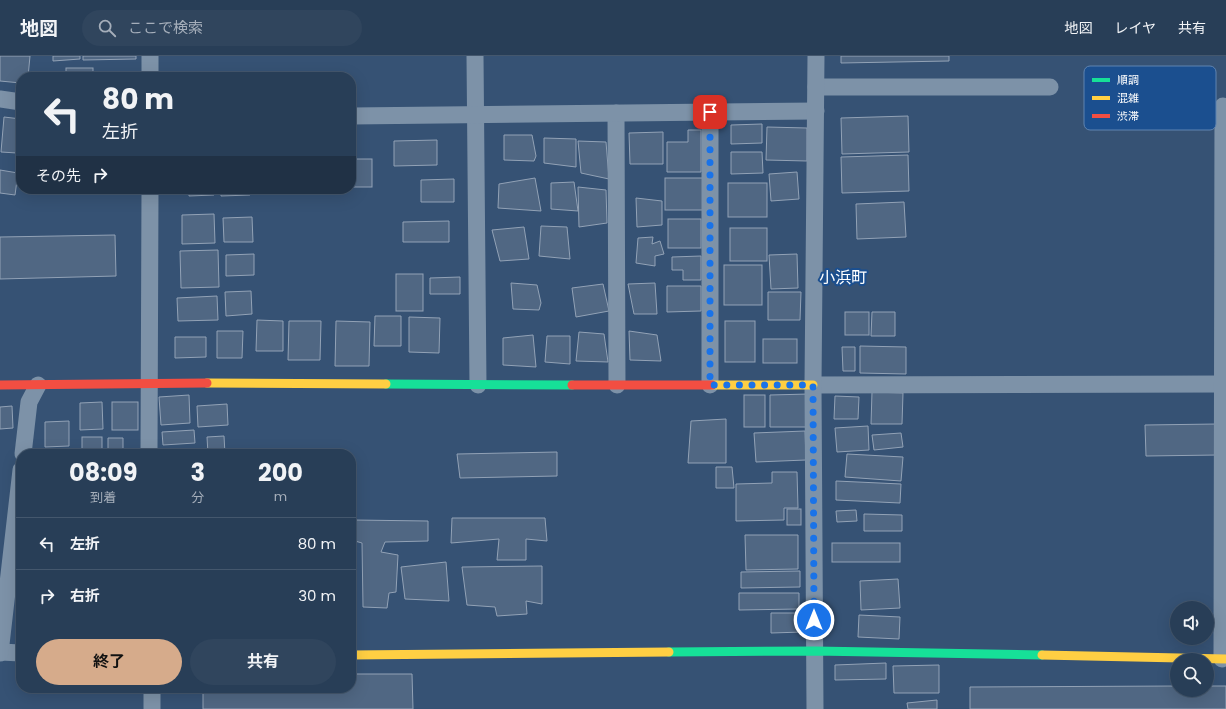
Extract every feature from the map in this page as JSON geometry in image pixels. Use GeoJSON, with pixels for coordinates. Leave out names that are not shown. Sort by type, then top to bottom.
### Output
{"type":"FeatureCollection","features":[{"type":"Feature","properties":{"kind":"street"},"geometry":{"type":"LineString","coordinates":[[150,56],[150,72]]}},
{"type":"Feature","properties":{"kind":"street"},"geometry":{"type":"LineString","coordinates":[[475,56],[478,385]]}},
{"type":"Feature","properties":{"kind":"street"},"geometry":{"type":"LineString","coordinates":[[814,709],[813,385],[816,56]]}},
{"type":"Feature","properties":{"kind":"street"},"geometry":{"type":"LineString","coordinates":[[816,87],[1050,88]]}},
{"type":"Feature","properties":{"kind":"street"},"geometry":{"type":"LineString","coordinates":[[0,99],[16,101]]}},
{"type":"Feature","properties":{"kind":"street"},"geometry":{"type":"LineString","coordinates":[[356,655],[815,651],[1224,659],[1223,106]]}},
{"type":"Feature","properties":{"kind":"street"},"geometry":{"type":"LineString","coordinates":[[356,116],[816,111]]}},
{"type":"Feature","properties":{"kind":"street"},"geometry":{"type":"LineString","coordinates":[[710,112],[710,385]]}},
{"type":"Feature","properties":{"kind":"street"},"geometry":{"type":"LineString","coordinates":[[616,113],[617,385]]}},
{"type":"Feature","properties":{"kind":"street"},"geometry":{"type":"LineString","coordinates":[[149,449],[150,194]]}},
{"type":"Feature","properties":{"kind":"street"},"geometry":{"type":"LineString","coordinates":[[0,384],[1224,384]]}},
{"type":"Feature","properties":{"kind":"street"},"geometry":{"type":"LineString","coordinates":[[24,449],[29,402],[38,385]]}},
{"type":"Feature","properties":{"kind":"street"},"geometry":{"type":"LineString","coordinates":[[16,513],[0,652],[16,653]]}},
{"type":"Feature","properties":{"kind":"street"},"geometry":{"type":"LineString","coordinates":[[152,693],[152,709]]}},
{"type":"Feature","properties":{"kind":"building"},"geometry":{"type":"Polygon","coordinates":[[[0,56],[30,56],[28,72],[16,72],[16,83],[0,81],[0,56]]]}},
{"type":"Feature","properties":{"kind":"building"},"geometry":{"type":"Polygon","coordinates":[[[53,56],[80,56],[80,59],[53,61],[53,56]]]}},
{"type":"Feature","properties":{"kind":"building"},"geometry":{"type":"Polygon","coordinates":[[[83,56],[136,56],[136,59],[83,60],[83,56]]]}},
{"type":"Feature","properties":{"kind":"building"},"geometry":{"type":"Polygon","coordinates":[[[841,56],[949,56],[949,61],[841,63],[841,56]]]}},
{"type":"Feature","properties":{"kind":"building"},"geometry":{"type":"Polygon","coordinates":[[[66,68],[93,68],[93,72],[66,72],[66,68]]]}},
{"type":"Feature","properties":{"kind":"building"},"geometry":{"type":"Polygon","coordinates":[[[908,116],[909,152],[842,154],[841,118],[908,116]]]}},
{"type":"Feature","properties":{"kind":"building"},"geometry":{"type":"Polygon","coordinates":[[[4,117],[16,118],[16,153],[1,152],[4,117]]]}},
{"type":"Feature","properties":{"kind":"building"},"geometry":{"type":"Polygon","coordinates":[[[762,124],[762,143],[731,144],[731,125],[762,124]]]}},
{"type":"Feature","properties":{"kind":"building"},"geometry":{"type":"Polygon","coordinates":[[[767,127],[807,128],[807,161],[766,160],[767,127]]]}},
{"type":"Feature","properties":{"kind":"building"},"geometry":{"type":"Polygon","coordinates":[[[688,130],[701,130],[701,172],[667,172],[667,142],[688,142],[688,130]]]}},
{"type":"Feature","properties":{"kind":"building"},"geometry":{"type":"Polygon","coordinates":[[[663,132],[663,164],[630,164],[629,133],[663,132]]]}},
{"type":"Feature","properties":{"kind":"building"},"geometry":{"type":"Polygon","coordinates":[[[504,135],[532,135],[536,156],[534,161],[504,160],[504,135]]]}},
{"type":"Feature","properties":{"kind":"building"},"geometry":{"type":"Polygon","coordinates":[[[544,138],[576,139],[576,167],[544,163],[544,138]]]}},
{"type":"Feature","properties":{"kind":"building"},"geometry":{"type":"Polygon","coordinates":[[[437,140],[437,165],[394,166],[394,141],[437,140]]]}},
{"type":"Feature","properties":{"kind":"building"},"geometry":{"type":"Polygon","coordinates":[[[578,141],[606,142],[609,179],[581,173],[578,141]]]}},
{"type":"Feature","properties":{"kind":"building"},"geometry":{"type":"Polygon","coordinates":[[[731,152],[762,152],[763,173],[731,174],[731,152]]]}},
{"type":"Feature","properties":{"kind":"building"},"geometry":{"type":"Polygon","coordinates":[[[908,155],[909,191],[842,193],[841,157],[908,155]]]}},
{"type":"Feature","properties":{"kind":"building"},"geometry":{"type":"Polygon","coordinates":[[[356,159],[372,159],[372,187],[356,187],[356,159]]]}},
{"type":"Feature","properties":{"kind":"building"},"geometry":{"type":"Polygon","coordinates":[[[0,170],[16,173],[15,195],[0,193],[0,170]]]}},
{"type":"Feature","properties":{"kind":"building"},"geometry":{"type":"Polygon","coordinates":[[[797,172],[799,199],[771,201],[769,174],[797,172]]]}},
{"type":"Feature","properties":{"kind":"building"},"geometry":{"type":"Polygon","coordinates":[[[535,178],[541,211],[498,208],[499,184],[535,178]]]}},
{"type":"Feature","properties":{"kind":"building"},"geometry":{"type":"Polygon","coordinates":[[[665,178],[703,178],[703,210],[665,210],[665,178]]]}},
{"type":"Feature","properties":{"kind":"building"},"geometry":{"type":"Polygon","coordinates":[[[454,179],[454,202],[421,202],[421,180],[454,179]]]}},
{"type":"Feature","properties":{"kind":"building"},"geometry":{"type":"Polygon","coordinates":[[[574,182],[578,211],[551,209],[551,183],[574,182]]]}},
{"type":"Feature","properties":{"kind":"building"},"geometry":{"type":"Polygon","coordinates":[[[728,183],[767,183],[767,217],[728,217],[728,183]]]}},
{"type":"Feature","properties":{"kind":"building"},"geometry":{"type":"Polygon","coordinates":[[[578,187],[606,190],[607,223],[579,227],[578,187]]]}},
{"type":"Feature","properties":{"kind":"building"},"geometry":{"type":"Polygon","coordinates":[[[189,194],[214,194],[214,195],[189,196],[189,194]]]}},
{"type":"Feature","properties":{"kind":"building"},"geometry":{"type":"Polygon","coordinates":[[[221,194],[250,194],[250,195],[221,196],[221,194]]]}},
{"type":"Feature","properties":{"kind":"building"},"geometry":{"type":"Polygon","coordinates":[[[636,198],[662,201],[662,225],[637,227],[636,198]]]}},
{"type":"Feature","properties":{"kind":"building"},"geometry":{"type":"Polygon","coordinates":[[[904,202],[906,237],[857,239],[856,204],[904,202]]]}},
{"type":"Feature","properties":{"kind":"building"},"geometry":{"type":"Polygon","coordinates":[[[214,214],[215,243],[182,244],[182,215],[214,214]]]}},
{"type":"Feature","properties":{"kind":"building"},"geometry":{"type":"Polygon","coordinates":[[[252,217],[253,242],[224,242],[223,218],[252,217]]]}},
{"type":"Feature","properties":{"kind":"building"},"geometry":{"type":"Polygon","coordinates":[[[668,219],[701,219],[701,248],[668,248],[668,219]]]}},
{"type":"Feature","properties":{"kind":"building"},"geometry":{"type":"Polygon","coordinates":[[[449,221],[449,242],[403,242],[403,222],[449,221]]]}},
{"type":"Feature","properties":{"kind":"building"},"geometry":{"type":"Polygon","coordinates":[[[541,226],[567,227],[570,259],[539,256],[541,226]]]}},
{"type":"Feature","properties":{"kind":"building"},"geometry":{"type":"Polygon","coordinates":[[[524,227],[529,259],[500,261],[492,230],[524,227]]]}},
{"type":"Feature","properties":{"kind":"building"},"geometry":{"type":"Polygon","coordinates":[[[730,228],[767,228],[767,261],[730,261],[730,228]]]}},
{"type":"Feature","properties":{"kind":"building"},"geometry":{"type":"Polygon","coordinates":[[[115,235],[116,276],[0,279],[0,237],[115,235]]]}},
{"type":"Feature","properties":{"kind":"building"},"geometry":{"type":"Polygon","coordinates":[[[653,237],[652,244],[660,241],[664,254],[655,256],[655,266],[636,263],[638,238],[653,237]]]}},
{"type":"Feature","properties":{"kind":"building"},"geometry":{"type":"Polygon","coordinates":[[[218,250],[219,287],[181,288],[180,251],[218,250]]]}},
{"type":"Feature","properties":{"kind":"building"},"geometry":{"type":"Polygon","coordinates":[[[254,254],[254,275],[226,276],[226,255],[254,254]]]}},
{"type":"Feature","properties":{"kind":"building"},"geometry":{"type":"Polygon","coordinates":[[[797,254],[798,288],[771,289],[769,255],[797,254]]]}},
{"type":"Feature","properties":{"kind":"building"},"geometry":{"type":"Polygon","coordinates":[[[701,256],[701,280],[683,280],[683,270],[672,270],[672,257],[701,256]]]}},
{"type":"Feature","properties":{"kind":"building"},"geometry":{"type":"Polygon","coordinates":[[[724,265],[762,265],[762,305],[724,305],[724,265]]]}},
{"type":"Feature","properties":{"kind":"building"},"geometry":{"type":"Polygon","coordinates":[[[396,274],[423,274],[423,311],[396,311],[396,274]]]}},
{"type":"Feature","properties":{"kind":"building"},"geometry":{"type":"Polygon","coordinates":[[[460,277],[460,294],[430,294],[430,278],[460,277]]]}},
{"type":"Feature","properties":{"kind":"building"},"geometry":{"type":"Polygon","coordinates":[[[511,283],[537,285],[541,303],[539,310],[513,309],[511,283]]]}},
{"type":"Feature","properties":{"kind":"building"},"geometry":{"type":"Polygon","coordinates":[[[655,283],[657,314],[634,314],[628,284],[655,283]]]}},
{"type":"Feature","properties":{"kind":"building"},"geometry":{"type":"Polygon","coordinates":[[[603,284],[609,311],[576,317],[572,288],[603,284]]]}},
{"type":"Feature","properties":{"kind":"building"},"geometry":{"type":"Polygon","coordinates":[[[667,286],[701,286],[701,311],[667,312],[667,286]]]}},
{"type":"Feature","properties":{"kind":"building"},"geometry":{"type":"Polygon","coordinates":[[[251,291],[252,314],[226,316],[225,292],[251,291]]]}},
{"type":"Feature","properties":{"kind":"building"},"geometry":{"type":"Polygon","coordinates":[[[768,292],[801,292],[800,320],[768,320],[768,292]]]}},
{"type":"Feature","properties":{"kind":"building"},"geometry":{"type":"Polygon","coordinates":[[[217,296],[218,320],[178,321],[177,298],[217,296]]]}},
{"type":"Feature","properties":{"kind":"building"},"geometry":{"type":"Polygon","coordinates":[[[845,312],[869,312],[869,335],[845,335],[845,312]]]}},
{"type":"Feature","properties":{"kind":"building"},"geometry":{"type":"Polygon","coordinates":[[[872,312],[895,312],[895,336],[871,336],[872,312]]]}},
{"type":"Feature","properties":{"kind":"building"},"geometry":{"type":"Polygon","coordinates":[[[375,316],[401,316],[401,346],[374,346],[375,316]]]}},
{"type":"Feature","properties":{"kind":"building"},"geometry":{"type":"Polygon","coordinates":[[[409,317],[440,318],[439,353],[409,352],[409,317]]]}},
{"type":"Feature","properties":{"kind":"building"},"geometry":{"type":"Polygon","coordinates":[[[257,320],[283,321],[283,351],[256,351],[257,320]]]}},
{"type":"Feature","properties":{"kind":"building"},"geometry":{"type":"Polygon","coordinates":[[[289,321],[321,321],[320,360],[288,360],[289,321]]]}},
{"type":"Feature","properties":{"kind":"building"},"geometry":{"type":"Polygon","coordinates":[[[336,321],[370,322],[369,366],[335,366],[336,321]]]}},
{"type":"Feature","properties":{"kind":"building"},"geometry":{"type":"Polygon","coordinates":[[[725,321],[755,321],[755,362],[725,362],[725,321]]]}},
{"type":"Feature","properties":{"kind":"building"},"geometry":{"type":"Polygon","coordinates":[[[217,331],[243,331],[242,358],[217,358],[217,331]]]}},
{"type":"Feature","properties":{"kind":"building"},"geometry":{"type":"Polygon","coordinates":[[[629,331],[657,335],[661,361],[630,360],[629,331]]]}},
{"type":"Feature","properties":{"kind":"building"},"geometry":{"type":"Polygon","coordinates":[[[579,332],[604,334],[608,362],[576,361],[579,332]]]}},
{"type":"Feature","properties":{"kind":"building"},"geometry":{"type":"Polygon","coordinates":[[[533,335],[536,367],[503,365],[503,338],[533,335]]]}},
{"type":"Feature","properties":{"kind":"building"},"geometry":{"type":"Polygon","coordinates":[[[547,336],[570,336],[570,364],[545,362],[547,336]]]}},
{"type":"Feature","properties":{"kind":"building"},"geometry":{"type":"Polygon","coordinates":[[[175,337],[206,337],[206,357],[175,358],[175,337]]]}},
{"type":"Feature","properties":{"kind":"building"},"geometry":{"type":"Polygon","coordinates":[[[763,339],[797,339],[797,363],[763,363],[763,339]]]}},
{"type":"Feature","properties":{"kind":"building"},"geometry":{"type":"Polygon","coordinates":[[[860,346],[906,347],[906,374],[860,373],[860,346]]]}},
{"type":"Feature","properties":{"kind":"building"},"geometry":{"type":"Polygon","coordinates":[[[842,347],[855,347],[855,371],[843,371],[842,347]]]}},
{"type":"Feature","properties":{"kind":"building"},"geometry":{"type":"Polygon","coordinates":[[[872,392],[903,393],[902,424],[871,424],[872,392]]]}},
{"type":"Feature","properties":{"kind":"building"},"geometry":{"type":"Polygon","coordinates":[[[809,394],[810,427],[770,427],[770,395],[809,394]]]}},
{"type":"Feature","properties":{"kind":"building"},"geometry":{"type":"Polygon","coordinates":[[[189,395],[190,423],[161,425],[159,397],[189,395]]]}},
{"type":"Feature","properties":{"kind":"building"},"geometry":{"type":"Polygon","coordinates":[[[744,395],[765,395],[765,427],[744,427],[744,395]]]}},
{"type":"Feature","properties":{"kind":"building"},"geometry":{"type":"Polygon","coordinates":[[[835,396],[859,397],[858,419],[834,419],[835,396]]]}},
{"type":"Feature","properties":{"kind":"building"},"geometry":{"type":"Polygon","coordinates":[[[102,402],[103,429],[80,430],[80,403],[102,402]]]}},
{"type":"Feature","properties":{"kind":"building"},"geometry":{"type":"Polygon","coordinates":[[[112,402],[138,402],[138,430],[112,430],[112,402]]]}},
{"type":"Feature","properties":{"kind":"building"},"geometry":{"type":"Polygon","coordinates":[[[227,404],[228,425],[198,427],[197,406],[227,404]]]}},
{"type":"Feature","properties":{"kind":"building"},"geometry":{"type":"Polygon","coordinates":[[[12,406],[13,428],[0,429],[0,407],[12,406]]]}},
{"type":"Feature","properties":{"kind":"building"},"geometry":{"type":"Polygon","coordinates":[[[726,419],[726,463],[688,463],[691,421],[726,419]]]}},
{"type":"Feature","properties":{"kind":"building"},"geometry":{"type":"Polygon","coordinates":[[[69,421],[69,446],[45,447],[45,422],[69,421]]]}},
{"type":"Feature","properties":{"kind":"building"},"geometry":{"type":"Polygon","coordinates":[[[1217,424],[1218,455],[1146,456],[1145,425],[1217,424]]]}},
{"type":"Feature","properties":{"kind":"building"},"geometry":{"type":"Polygon","coordinates":[[[868,426],[869,450],[837,452],[835,428],[868,426]]]}},
{"type":"Feature","properties":{"kind":"building"},"geometry":{"type":"Polygon","coordinates":[[[194,430],[195,443],[163,445],[162,432],[194,430]]]}},
{"type":"Feature","properties":{"kind":"building"},"geometry":{"type":"Polygon","coordinates":[[[805,431],[806,460],[756,462],[754,433],[805,431]]]}},
{"type":"Feature","properties":{"kind":"building"},"geometry":{"type":"Polygon","coordinates":[[[901,433],[903,447],[874,450],[872,435],[901,433]]]}},
{"type":"Feature","properties":{"kind":"building"},"geometry":{"type":"Polygon","coordinates":[[[224,436],[225,449],[208,449],[207,437],[224,436]]]}},
{"type":"Feature","properties":{"kind":"building"},"geometry":{"type":"Polygon","coordinates":[[[82,437],[102,437],[102,449],[82,449],[82,437]]]}},
{"type":"Feature","properties":{"kind":"building"},"geometry":{"type":"Polygon","coordinates":[[[108,438],[123,438],[123,449],[108,449],[108,438]]]}},
{"type":"Feature","properties":{"kind":"building"},"geometry":{"type":"Polygon","coordinates":[[[557,452],[557,476],[460,478],[457,454],[557,452]]]}},
{"type":"Feature","properties":{"kind":"building"},"geometry":{"type":"Polygon","coordinates":[[[847,454],[903,457],[901,481],[845,477],[847,454]]]}},
{"type":"Feature","properties":{"kind":"building"},"geometry":{"type":"Polygon","coordinates":[[[716,467],[732,467],[734,488],[716,488],[716,467]]]}},
{"type":"Feature","properties":{"kind":"building"},"geometry":{"type":"Polygon","coordinates":[[[772,472],[797,472],[798,508],[784,508],[784,520],[736,521],[736,484],[772,483],[772,472]]]}},
{"type":"Feature","properties":{"kind":"building"},"geometry":{"type":"Polygon","coordinates":[[[836,481],[901,484],[900,503],[836,500],[836,481]]]}},
{"type":"Feature","properties":{"kind":"building"},"geometry":{"type":"Polygon","coordinates":[[[787,509],[801,509],[801,525],[787,525],[787,509]]]}},
{"type":"Feature","properties":{"kind":"building"},"geometry":{"type":"Polygon","coordinates":[[[856,510],[857,521],[837,522],[836,511],[856,510]]]}},
{"type":"Feature","properties":{"kind":"building"},"geometry":{"type":"Polygon","coordinates":[[[864,514],[902,515],[902,531],[864,531],[864,514]]]}},
{"type":"Feature","properties":{"kind":"building"},"geometry":{"type":"Polygon","coordinates":[[[452,518],[545,518],[547,541],[526,539],[526,560],[497,560],[499,539],[451,543],[452,518]]]}},
{"type":"Feature","properties":{"kind":"building"},"geometry":{"type":"Polygon","coordinates":[[[356,520],[428,521],[428,541],[385,542],[381,552],[398,555],[396,592],[389,593],[387,608],[363,607],[362,543],[356,541],[356,520]]]}},
{"type":"Feature","properties":{"kind":"building"},"geometry":{"type":"Polygon","coordinates":[[[745,535],[798,535],[798,569],[746,570],[745,535]]]}},
{"type":"Feature","properties":{"kind":"building"},"geometry":{"type":"Polygon","coordinates":[[[832,543],[900,543],[900,562],[832,562],[832,543]]]}},
{"type":"Feature","properties":{"kind":"building"},"geometry":{"type":"Polygon","coordinates":[[[446,562],[449,601],[405,599],[401,567],[446,562]]]}},
{"type":"Feature","properties":{"kind":"building"},"geometry":{"type":"Polygon","coordinates":[[[542,566],[542,604],[526,601],[527,614],[497,616],[495,607],[467,605],[462,567],[542,566]]]}},
{"type":"Feature","properties":{"kind":"building"},"geometry":{"type":"Polygon","coordinates":[[[800,571],[800,587],[741,588],[741,572],[800,571]]]}},
{"type":"Feature","properties":{"kind":"building"},"geometry":{"type":"Polygon","coordinates":[[[898,579],[900,608],[861,610],[860,581],[898,579]]]}},
{"type":"Feature","properties":{"kind":"building"},"geometry":{"type":"Polygon","coordinates":[[[739,593],[799,593],[799,609],[739,610],[739,593]]]}},
{"type":"Feature","properties":{"kind":"building"},"geometry":{"type":"Polygon","coordinates":[[[771,613],[802,613],[803,632],[771,633],[771,613]]]}},
{"type":"Feature","properties":{"kind":"building"},"geometry":{"type":"Polygon","coordinates":[[[859,615],[900,617],[899,639],[858,637],[859,615]]]}},
{"type":"Feature","properties":{"kind":"building"},"geometry":{"type":"Polygon","coordinates":[[[886,663],[886,679],[835,680],[835,665],[886,663]]]}},
{"type":"Feature","properties":{"kind":"building"},"geometry":{"type":"Polygon","coordinates":[[[939,665],[939,693],[894,693],[893,666],[939,665]]]}},
{"type":"Feature","properties":{"kind":"building"},"geometry":{"type":"Polygon","coordinates":[[[356,674],[412,674],[413,709],[203,709],[203,693],[356,693],[356,674]]]}},
{"type":"Feature","properties":{"kind":"building"},"geometry":{"type":"Polygon","coordinates":[[[1170,686],[1170,697],[1214,697],[1214,686],[1226,686],[1226,709],[970,709],[970,687],[1170,686]]]}},
{"type":"Feature","properties":{"kind":"building"},"geometry":{"type":"Polygon","coordinates":[[[937,700],[937,709],[908,709],[907,703],[937,700]]]}},
{"type":"Feature","properties":{"kind":"traffic: fast"},"geometry":{"type":"LineString","coordinates":[[386,384],[572,385]]}},
{"type":"Feature","properties":{"kind":"traffic: fast"},"geometry":{"type":"LineString","coordinates":[[669,652],[815,651],[1042,655]]}},
{"type":"Feature","properties":{"kind":"traffic: slow"},"geometry":{"type":"LineString","coordinates":[[207,383],[386,384]]}},
{"type":"Feature","properties":{"kind":"traffic: slow"},"geometry":{"type":"LineString","coordinates":[[712,385],[813,385]]}},
{"type":"Feature","properties":{"kind":"traffic: slow"},"geometry":{"type":"LineString","coordinates":[[356,655],[669,652]]}},
{"type":"Feature","properties":{"kind":"traffic: slow"},"geometry":{"type":"LineString","coordinates":[[1042,655],[1226,659]]}},
{"type":"Feature","properties":{"kind":"traffic: jam"},"geometry":{"type":"LineString","coordinates":[[0,385],[207,383]]}},
{"type":"Feature","properties":{"kind":"traffic: jam"},"geometry":{"type":"LineString","coordinates":[[572,385],[712,385]]}},
{"type":"Feature","properties":{"kind":"district","name":"小浜町"},"geometry":{"type":"Point","coordinates":[843,277]}},
{"type":"Feature","properties":{"kind":"route"},"geometry":{"type":"LineString","coordinates":[[710,112],[710,385],[813,385],[814,620]]}}]}
